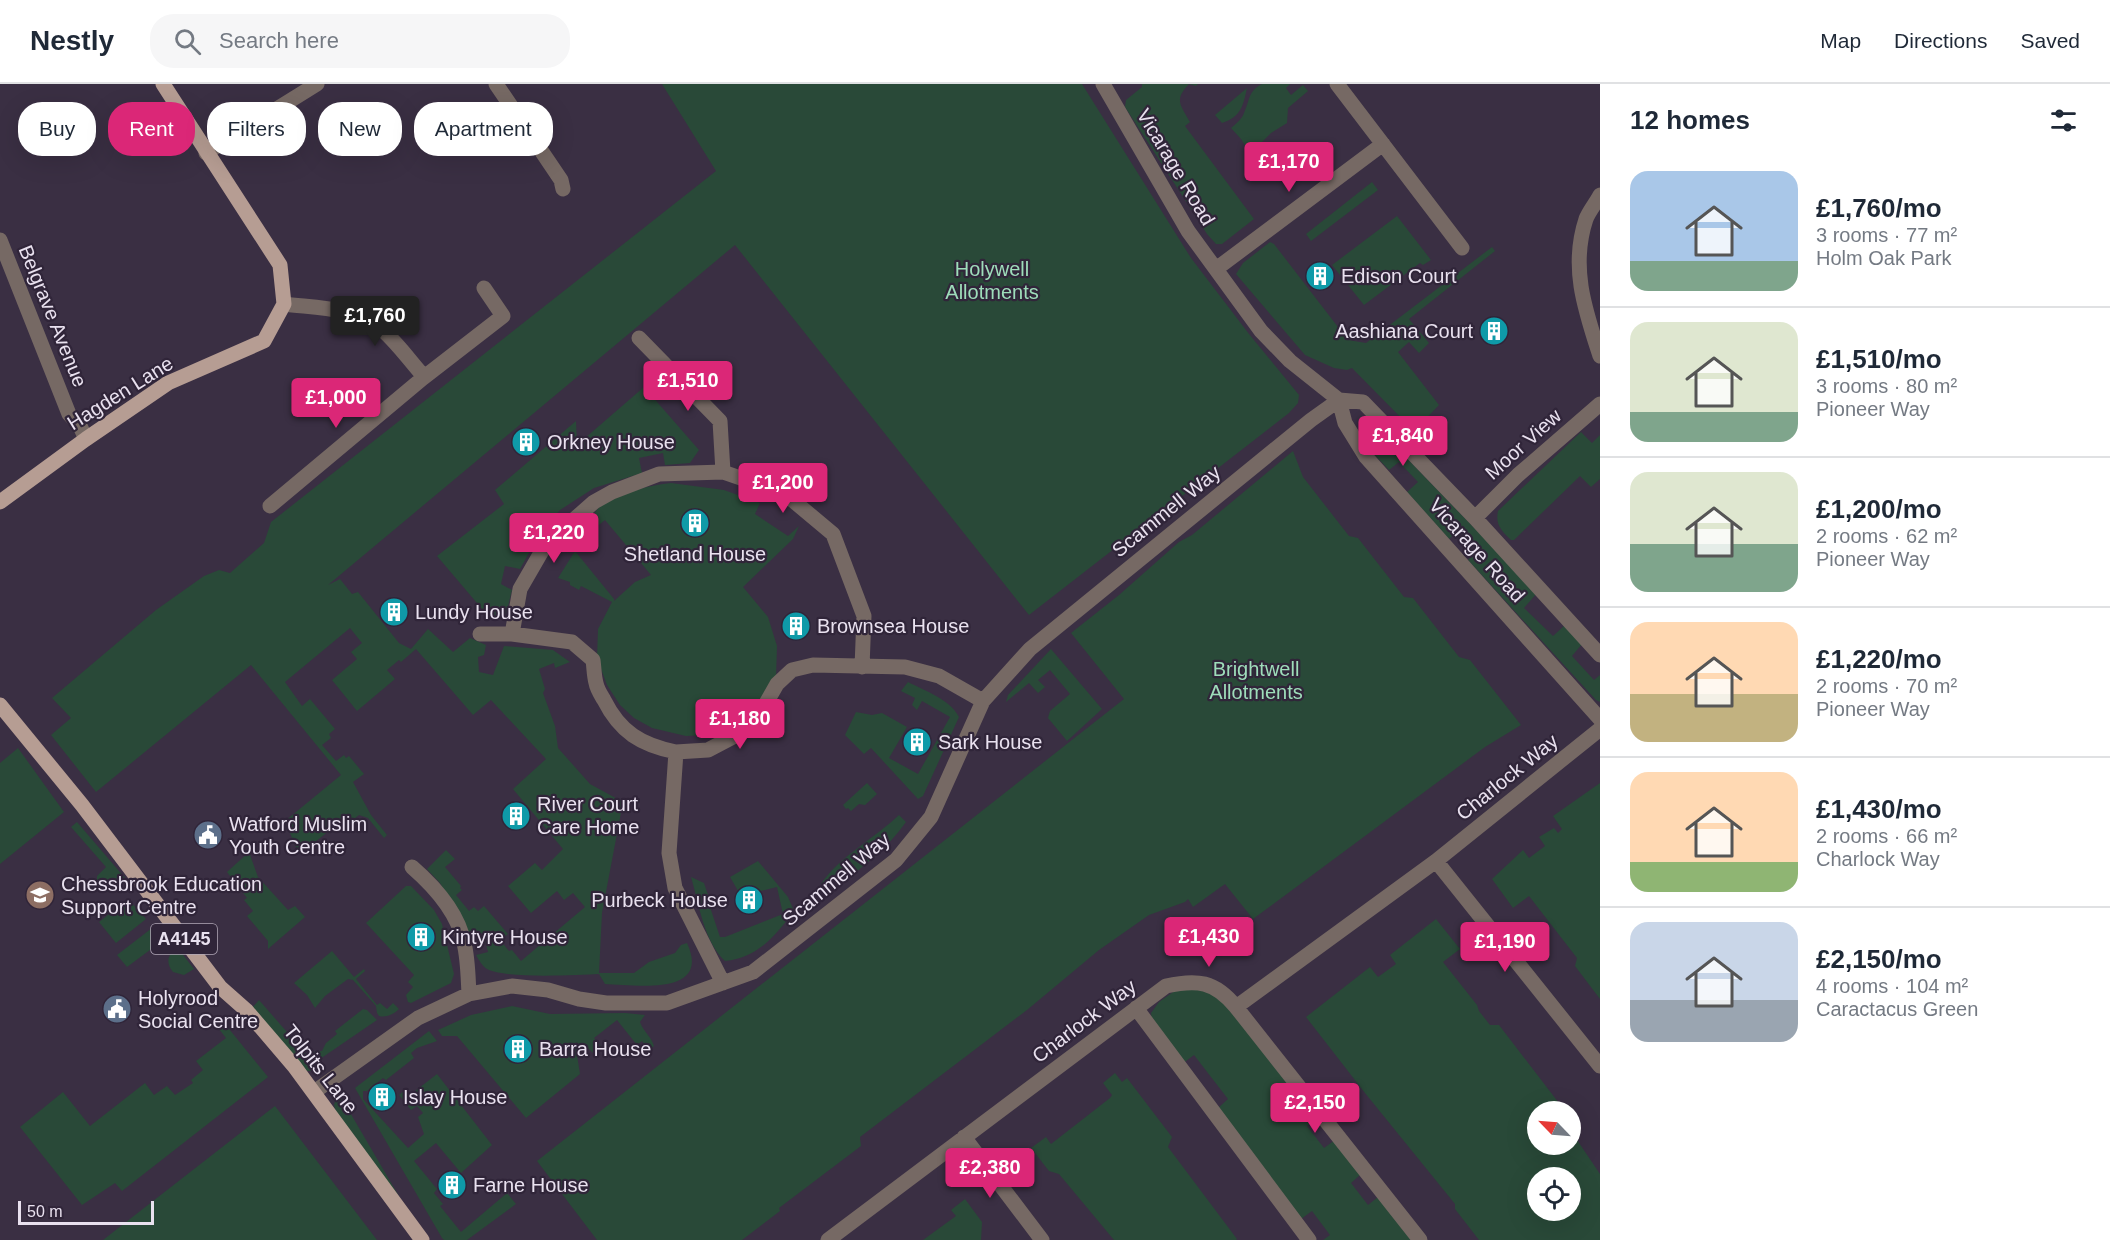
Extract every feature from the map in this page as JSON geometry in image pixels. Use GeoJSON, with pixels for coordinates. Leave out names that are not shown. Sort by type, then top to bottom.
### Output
{"type":"FeatureCollection","features":[{"type":"Feature","properties":{"kind":"main road"},"geometry":{"type":"LineString","coordinates":[[163,84],[280,265],[284,304]]}},
{"type":"Feature","properties":{"kind":"main road","name":"Hagden Lane"},"geometry":{"type":"LineString","coordinates":[[0,502],[168,383],[264,341],[284,304]]}},
{"type":"Feature","properties":{"kind":"main road","name":"Tolpits Lane"},"geometry":{"type":"LineString","coordinates":[[0,705],[82,805],[220,987],[246,1010],[314,1092],[422,1240]]}},
{"type":"Feature","properties":{"kind":"street"},"geometry":{"type":"LineString","coordinates":[[206,153],[317,84]]}},
{"type":"Feature","properties":{"kind":"street"},"geometry":{"type":"LineString","coordinates":[[496,84],[561,180],[562,189]]}},
{"type":"Feature","properties":{"kind":"street","name":"Vicarage Road"},"geometry":{"type":"LineString","coordinates":[[1103,84],[1188,231],[1261,331],[1290,361],[1339,400],[1363,402],[1600,655]]}},
{"type":"Feature","properties":{"kind":"street"},"geometry":{"type":"LineString","coordinates":[[1336,84],[1462,248]]}},
{"type":"Feature","properties":{"kind":"street"},"geometry":{"type":"LineString","coordinates":[[1216,269],[1383,144]]}},
{"type":"Feature","properties":{"kind":"street"},"geometry":{"type":"LineString","coordinates":[[1600,195],[1587,218],[1578,256],[1582,302],[1600,356]]}},
{"type":"Feature","properties":{"kind":"street","name":"Belgrave Avenue"},"geometry":{"type":"LineString","coordinates":[[0,240],[69,414],[80,426],[86,439]]}},
{"type":"Feature","properties":{"kind":"street"},"geometry":{"type":"LineString","coordinates":[[270,506],[423,378],[503,316],[484,288]]}},
{"type":"Feature","properties":{"kind":"street"},"geometry":{"type":"LineString","coordinates":[[284,304],[360,317],[379,327],[423,378]]}},
{"type":"Feature","properties":{"kind":"street"},"geometry":{"type":"LineString","coordinates":[[639,338],[720,421],[723,472]]}},
{"type":"Feature","properties":{"kind":"street","name":"Vicarage Road"},"geometry":{"type":"LineString","coordinates":[[1339,400],[1345,423],[1366,457],[1600,719]]}},
{"type":"Feature","properties":{"kind":"street","name":"Scammell Way"},"geometry":{"type":"LineString","coordinates":[[314,1092],[418,1018],[469,994],[512,986],[548,990],[579,999],[606,1003],[667,1003],[753,972],[896,860],[931,817],[983,701],[1030,649],[1311,420],[1339,400]]}},
{"type":"Feature","properties":{"kind":"street","name":"Moor View"},"geometry":{"type":"LineString","coordinates":[[1474,518],[1518,475],[1600,404]]}},
{"type":"Feature","properties":{"kind":"street"},"geometry":{"type":"LineString","coordinates":[[512,634],[520,589],[546,544],[594,502],[659,474],[723,472],[784,493],[833,534],[864,616],[862,667]]}},
{"type":"Feature","properties":{"kind":"street"},"geometry":{"type":"LineString","coordinates":[[480,634],[512,634],[572,642],[593,660],[596,684],[612,716],[642,742],[676,752],[708,750],[746,730],[761,712],[777,684],[792,670],[813,665],[905,667],[939,676],[983,701]]}},
{"type":"Feature","properties":{"kind":"street","name":"Charlock Way"},"geometry":{"type":"LineString","coordinates":[[828,1240],[1166,986],[1187,981],[1210,985],[1226,995],[1236,1007],[1436,861],[1600,729]]}},
{"type":"Feature","properties":{"kind":"street"},"geometry":{"type":"LineString","coordinates":[[676,752],[669,853],[675,888],[723,983]]}},
{"type":"Feature","properties":{"kind":"street"},"geometry":{"type":"LineString","coordinates":[[1436,861],[1600,1066]]}},
{"type":"Feature","properties":{"kind":"street"},"geometry":{"type":"LineString","coordinates":[[412,867],[442,897],[454,917],[464,942],[469,994]]}},
{"type":"Feature","properties":{"kind":"street"},"geometry":{"type":"LineString","coordinates":[[1236,1007],[1420,1240]]}},
{"type":"Feature","properties":{"kind":"street"},"geometry":{"type":"LineString","coordinates":[[1136,1008],[1310,1240]]}},
{"type":"Feature","properties":{"kind":"street"},"geometry":{"type":"LineString","coordinates":[[964,1137],[1042,1240]]}},
{"type":"Feature","properties":{"kind":"green space","name":"Holywell Allotments"},"geometry":{"type":"Polygon","coordinates":[[[662,84],[1082,84],[1191,258],[1299,395],[1298,403],[1289,413],[1029,615],[735,245],[328,585],[340,579],[352,594],[358,592],[399,643],[411,649],[428,629],[453,652],[470,638],[486,645],[484,655],[478,657],[479,672],[493,675],[504,646],[553,650],[570,662],[555,668],[554,663],[539,669],[545,689],[543,693],[555,726],[558,748],[590,784],[623,802],[602,913],[599,973],[634,973],[649,962],[675,953],[681,945],[687,943],[692,960],[689,972],[680,980],[651,986],[605,984],[599,974],[541,976],[510,974],[487,969],[482,965],[476,955],[488,952],[483,933],[471,936],[440,883],[427,869],[446,850],[455,859],[445,867],[462,890],[456,895],[469,911],[474,907],[478,911],[484,906],[508,934],[500,940],[521,961],[585,907],[573,893],[564,900],[557,891],[531,913],[508,886],[535,863],[542,870],[563,849],[513,789],[546,759],[491,700],[473,715],[416,649],[387,670],[395,679],[357,711],[332,680],[357,659],[351,652],[362,643],[350,628],[285,682],[302,706],[310,699],[335,729],[329,734],[331,738],[322,745],[336,761],[344,755],[346,758],[349,756],[364,774],[353,782],[371,815],[387,835],[384,838],[368,818],[359,815],[336,833],[329,831],[301,853],[296,847],[285,821],[341,775],[251,665],[96,792],[51,735],[71,718],[52,698],[156,610],[204,576],[219,570],[230,573],[264,543],[271,522],[716,171],[662,84]]]}},
{"type":"Feature","properties":{"kind":"green space"},"geometry":{"type":"Polygon","coordinates":[[[1142,84],[1189,84],[1180,98],[1181,106],[1190,122],[1185,126],[1254,219],[1222,244],[1216,244],[1207,234],[1125,107],[1126,100],[1142,87],[1142,84]]]}},
{"type":"Feature","properties":{"kind":"green space"},"geometry":{"type":"Polygon","coordinates":[[[1262,84],[1290,84],[1286,88],[1291,95],[1303,85],[1308,91],[1288,108],[1287,123],[1249,152],[1231,128],[1243,115],[1252,93],[1262,84]]]}},
{"type":"Feature","properties":{"kind":"green space"},"geometry":{"type":"Polygon","coordinates":[[[1247,88],[1240,110],[1233,118],[1222,123],[1215,115],[1247,88]]]}},
{"type":"Feature","properties":{"kind":"green space"},"geometry":{"type":"Polygon","coordinates":[[[1372,182],[1378,190],[1311,241],[1306,234],[1372,182]]]}},
{"type":"Feature","properties":{"kind":"green space"},"geometry":{"type":"Polygon","coordinates":[[[1397,216],[1431,260],[1423,265],[1420,263],[1364,305],[1332,265],[1397,216]]]}},
{"type":"Feature","properties":{"kind":"green space"},"geometry":{"type":"Polygon","coordinates":[[[1270,242],[1274,244],[1348,340],[1366,343],[1492,247],[1495,251],[1409,319],[1429,343],[1419,353],[1409,342],[1398,352],[1439,405],[1414,431],[1352,368],[1347,370],[1334,368],[1305,355],[1236,274],[1243,263],[1270,242]]]}},
{"type":"Feature","properties":{"kind":"green space"},"geometry":{"type":"Polygon","coordinates":[[[644,387],[699,450],[690,463],[665,465],[663,453],[639,458],[642,473],[594,488],[560,510],[539,535],[520,569],[505,566],[501,584],[512,590],[506,614],[497,619],[488,616],[437,556],[504,504],[495,490],[576,421],[577,445],[644,387]]]}},
{"type":"Feature","properties":{"kind":"green space"},"geometry":{"type":"Polygon","coordinates":[[[1366,416],[1537,593],[1524,608],[1553,636],[1564,626],[1582,644],[1572,656],[1594,680],[1600,675],[1600,702],[1468,560],[1477,549],[1458,530],[1449,539],[1407,492],[1418,482],[1399,462],[1389,470],[1374,454],[1360,429],[1360,422],[1366,416]]]}},
{"type":"Feature","properties":{"kind":"green space"},"geometry":{"type":"Polygon","coordinates":[[[1581,432],[1592,443],[1600,435],[1600,479],[1591,487],[1580,476],[1514,540],[1511,540],[1498,524],[1498,511],[1581,432]]]}},
{"type":"Feature","properties":{"kind":"green space","name":"Brightwell Allotments"},"geometry":{"type":"Polygon","coordinates":[[[1293,451],[1303,477],[1349,536],[1358,538],[1404,597],[1413,598],[1459,657],[1470,660],[1521,725],[1485,747],[1253,919],[1225,884],[1193,907],[1188,899],[1149,915],[1099,950],[1027,1010],[860,1137],[861,1146],[779,1208],[780,1211],[742,1240],[597,1240],[537,1161],[1124,699],[1071,633],[1119,595],[1179,542],[1192,535],[1293,451]]]}},
{"type":"Feature","properties":{"kind":"green space"},"geometry":{"type":"Polygon","coordinates":[[[671,483],[724,490],[760,503],[755,514],[788,536],[799,526],[793,539],[743,587],[768,617],[777,646],[776,677],[745,723],[727,732],[686,736],[652,728],[634,718],[620,705],[607,685],[597,658],[598,629],[612,602],[581,586],[579,590],[570,585],[570,582],[558,578],[575,551],[614,601],[635,582],[651,575],[605,520],[594,529],[593,517],[602,505],[620,495],[671,483]]]}},
{"type":"Feature","properties":{"kind":"green space"},"geometry":{"type":"Polygon","coordinates":[[[1051,649],[1102,709],[1067,741],[1048,718],[1050,711],[1070,694],[1050,670],[1038,680],[1045,687],[1038,693],[1029,683],[1006,702],[1008,695],[1051,649]]]}},
{"type":"Feature","properties":{"kind":"green space"},"geometry":{"type":"Polygon","coordinates":[[[908,682],[943,700],[959,717],[923,796],[918,799],[871,748],[864,754],[845,735],[856,712],[872,715],[882,713],[907,727],[889,758],[918,774],[950,717],[922,701],[917,710],[912,705],[915,698],[901,691],[908,682]]]}},
{"type":"Feature","properties":{"kind":"green space"},"geometry":{"type":"Polygon","coordinates":[[[18,748],[64,812],[0,864],[0,763],[18,748]]]}},
{"type":"Feature","properties":{"kind":"green space"},"geometry":{"type":"Polygon","coordinates":[[[867,783],[877,794],[865,805],[859,804],[851,811],[846,809],[843,805],[867,783]]]}},
{"type":"Feature","properties":{"kind":"green space"},"geometry":{"type":"Polygon","coordinates":[[[1600,783],[1600,999],[1575,966],[1577,958],[1529,896],[1513,908],[1492,879],[1523,850],[1529,858],[1545,846],[1539,837],[1554,828],[1558,833],[1562,829],[1553,816],[1600,783]]]}},
{"type":"Feature","properties":{"kind":"green space"},"geometry":{"type":"Polygon","coordinates":[[[899,815],[906,822],[873,858],[835,889],[821,884],[847,856],[899,815]]]}},
{"type":"Feature","properties":{"kind":"green space"},"geometry":{"type":"Polygon","coordinates":[[[77,822],[125,878],[109,892],[105,891],[97,880],[97,876],[106,867],[71,827],[77,822]]]}},
{"type":"Feature","properties":{"kind":"green space"},"geometry":{"type":"Polygon","coordinates":[[[249,852],[258,877],[288,910],[295,906],[305,917],[268,949],[268,941],[247,916],[253,911],[244,900],[247,898],[227,872],[249,852]]]}},
{"type":"Feature","properties":{"kind":"green space"},"geometry":{"type":"Polygon","coordinates":[[[758,861],[788,897],[794,911],[773,937],[757,950],[737,959],[725,961],[707,933],[691,877],[704,883],[708,895],[716,896],[720,905],[710,907],[720,937],[725,937],[783,914],[777,887],[741,896],[730,877],[758,861]]]}},
{"type":"Feature","properties":{"kind":"green space"},"geometry":{"type":"Polygon","coordinates":[[[406,886],[411,886],[434,910],[442,924],[454,974],[451,983],[411,1003],[408,1002],[406,995],[413,987],[408,982],[414,975],[366,923],[406,886]]]}},
{"type":"Feature","properties":{"kind":"green space"},"geometry":{"type":"Polygon","coordinates":[[[128,899],[146,919],[116,943],[99,922],[128,899]]]}},
{"type":"Feature","properties":{"kind":"green space"},"geometry":{"type":"Polygon","coordinates":[[[1436,919],[1460,949],[1443,962],[1490,1025],[1499,1025],[1557,1101],[1527,1101],[1527,1155],[1581,1155],[1581,1146],[1600,1174],[1600,1240],[1479,1240],[1455,1209],[1455,1204],[1306,1017],[1370,967],[1378,977],[1396,964],[1390,955],[1436,919]]]}},
{"type":"Feature","properties":{"kind":"green space"},"geometry":{"type":"Polygon","coordinates":[[[152,928],[162,941],[127,967],[117,955],[152,928]]]}},
{"type":"Feature","properties":{"kind":"green space"},"geometry":{"type":"Polygon","coordinates":[[[177,947],[194,969],[184,975],[173,972],[168,962],[171,953],[177,947]]]}},
{"type":"Feature","properties":{"kind":"green space"},"geometry":{"type":"Polygon","coordinates":[[[332,951],[354,977],[364,969],[365,971],[356,979],[377,1005],[380,1003],[387,1009],[393,1003],[399,1009],[390,1015],[379,1016],[376,1006],[353,980],[348,979],[325,996],[315,1008],[307,995],[294,983],[332,951]]]}},
{"type":"Feature","properties":{"kind":"green space"},"geometry":{"type":"Polygon","coordinates":[[[1216,989],[1317,1118],[1307,1126],[1324,1148],[1335,1140],[1360,1175],[1351,1183],[1368,1205],[1378,1197],[1411,1240],[1323,1240],[1330,1235],[1312,1211],[1301,1219],[1217,1109],[1228,1099],[1194,1055],[1182,1064],[1152,1021],[1151,1013],[1159,1002],[1176,990],[1216,989]]]}},
{"type":"Feature","properties":{"kind":"green space"},"geometry":{"type":"Polygon","coordinates":[[[259,1000],[321,1071],[307,1071],[298,1065],[251,1009],[259,1000]]]}},
{"type":"Feature","properties":{"kind":"green space"},"geometry":{"type":"Polygon","coordinates":[[[512,1006],[550,1014],[645,1015],[640,1022],[654,1046],[649,1050],[642,1041],[637,1045],[617,1020],[594,1038],[601,1046],[593,1053],[587,1047],[577,1055],[580,1074],[526,1118],[457,1036],[442,1036],[438,1030],[471,1015],[512,1006]]]}},
{"type":"Feature","properties":{"kind":"green space"},"geometry":{"type":"Polygon","coordinates":[[[363,1009],[377,1020],[320,1059],[313,1052],[322,1051],[326,1043],[337,1034],[335,1031],[363,1009]]]}},
{"type":"Feature","properties":{"kind":"green space"},"geometry":{"type":"Polygon","coordinates":[[[221,1019],[268,1077],[122,1191],[115,1183],[82,1205],[20,1127],[63,1092],[90,1126],[145,1083],[154,1095],[167,1086],[175,1095],[193,1083],[191,1080],[203,1070],[196,1061],[226,1038],[215,1024],[221,1019]]]}},
{"type":"Feature","properties":{"kind":"green space"},"geometry":{"type":"Polygon","coordinates":[[[429,1031],[437,1041],[417,1048],[411,1053],[414,1058],[386,1080],[383,1078],[367,1091],[363,1091],[363,1099],[408,1148],[424,1134],[418,1117],[423,1113],[417,1106],[411,1110],[399,1095],[406,1089],[410,1095],[437,1074],[492,1145],[461,1173],[436,1143],[414,1161],[437,1189],[434,1193],[443,1204],[440,1206],[461,1232],[507,1193],[516,1204],[467,1240],[444,1240],[442,1238],[355,1088],[429,1031]]]}},
{"type":"Feature","properties":{"kind":"green space"},"geometry":{"type":"Polygon","coordinates":[[[1115,1073],[1122,1082],[1127,1078],[1172,1137],[1168,1147],[1236,1240],[1114,1240],[1059,1174],[1049,1171],[1031,1148],[1046,1137],[1051,1144],[1110,1098],[1112,1095],[1103,1083],[1115,1073]]]}},
{"type":"Feature","properties":{"kind":"green space"},"geometry":{"type":"Polygon","coordinates":[[[338,1092],[400,1198],[337,1115],[334,1105],[338,1092]]]}},
{"type":"Feature","properties":{"kind":"green space"},"geometry":{"type":"Polygon","coordinates":[[[275,1106],[377,1240],[103,1240],[275,1106]]]}},
{"type":"Feature","properties":{"kind":"green space"},"geometry":{"type":"Polygon","coordinates":[[[965,1199],[982,1222],[981,1240],[923,1240],[956,1216],[951,1210],[965,1199]]]}},
{"type":"Feature","properties":{"kind":"place","name":"Edison Court"},"geometry":{"type":"Point","coordinates":[1320,276]}},
{"type":"Feature","properties":{"kind":"place","name":"Aashiana Court"},"geometry":{"type":"Point","coordinates":[1494,331]}},
{"type":"Feature","properties":{"kind":"place","name":"Orkney House"},"geometry":{"type":"Point","coordinates":[526,442]}},
{"type":"Feature","properties":{"kind":"place","name":"Shetland House"},"geometry":{"type":"Point","coordinates":[695,523]}},
{"type":"Feature","properties":{"kind":"place","name":"Lundy House"},"geometry":{"type":"Point","coordinates":[394,612]}},
{"type":"Feature","properties":{"kind":"place","name":"Brownsea House"},"geometry":{"type":"Point","coordinates":[796,626]}},
{"type":"Feature","properties":{"kind":"place","name":"Sark House"},"geometry":{"type":"Point","coordinates":[917,742]}},
{"type":"Feature","properties":{"kind":"place","name":"River Court Care Home"},"geometry":{"type":"Point","coordinates":[516,816]}},
{"type":"Feature","properties":{"kind":"place","name":"Watford Muslim Youth Centre"},"geometry":{"type":"Point","coordinates":[208,835]}},
{"type":"Feature","properties":{"kind":"place","name":"Chessbrook Education Support Centre"},"geometry":{"type":"Point","coordinates":[40,895]}},
{"type":"Feature","properties":{"kind":"place","name":"Purbeck House"},"geometry":{"type":"Point","coordinates":[749,900]}},
{"type":"Feature","properties":{"kind":"place","name":"Kintyre House"},"geometry":{"type":"Point","coordinates":[421,937]}},
{"type":"Feature","properties":{"kind":"place","name":"Holyrood Social Centre"},"geometry":{"type":"Point","coordinates":[117,1009]}},
{"type":"Feature","properties":{"kind":"place","name":"Barra House"},"geometry":{"type":"Point","coordinates":[518,1049]}},
{"type":"Feature","properties":{"kind":"place","name":"Islay House"},"geometry":{"type":"Point","coordinates":[382,1097]}},
{"type":"Feature","properties":{"kind":"place","name":"Farne House"},"geometry":{"type":"Point","coordinates":[452,1185]}}]}
